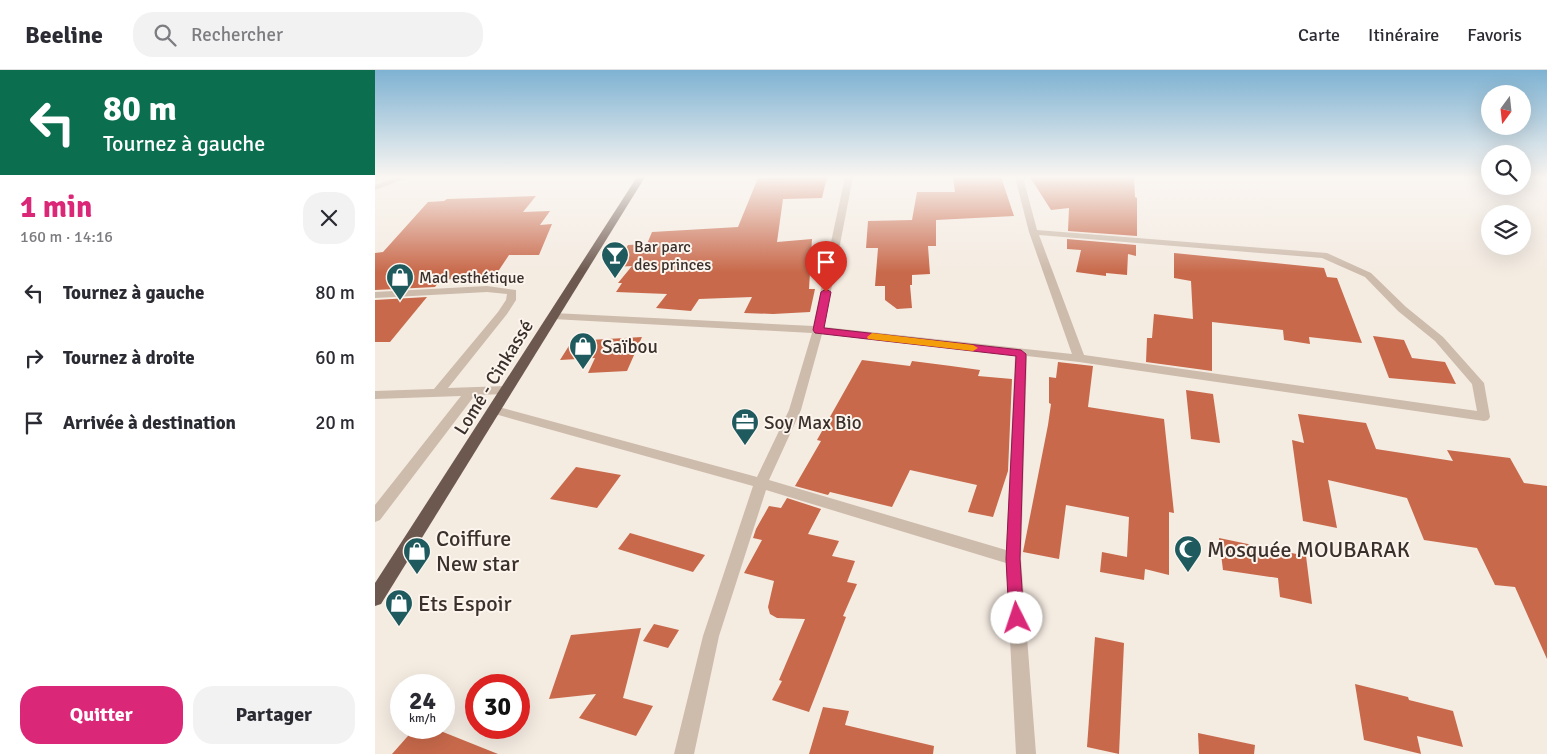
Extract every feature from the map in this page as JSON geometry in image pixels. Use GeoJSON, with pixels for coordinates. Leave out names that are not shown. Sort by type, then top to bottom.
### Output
{"type":"FeatureCollection","features":[{"type":"Feature","properties":{"kind":"highway","name":"Lomé - Cinkassé"},"geometry":{"type":"LineString","coordinates":[[375,598],[621,209]]}},
{"type":"Feature","properties":{"kind":"street"},"geometry":{"type":"LineString","coordinates":[[684,754],[711,636],[761,483],[795,410],[818,330],[843,209]]}},
{"type":"Feature","properties":{"kind":"street"},"geometry":{"type":"LineString","coordinates":[[1027,209],[1033,232],[1079,358]]}},
{"type":"Feature","properties":{"kind":"street"},"geometry":{"type":"LineString","coordinates":[[553,316],[818,330],[1021,354],[1079,358],[1484,417],[1478,383],[1439,339],[1402,309],[1369,275],[1324,255],[1033,232]]}},
{"type":"Feature","properties":{"kind":"street"},"geometry":{"type":"LineString","coordinates":[[375,295],[487,289],[512,292],[511,300],[502,314],[439,391]]}},
{"type":"Feature","properties":{"kind":"street"},"geometry":{"type":"LineString","coordinates":[[1021,354],[1013,559],[1026,754]]}},
{"type":"Feature","properties":{"kind":"street"},"geometry":{"type":"LineString","coordinates":[[375,395],[439,391],[507,390]]}},
{"type":"Feature","properties":{"kind":"street"},"geometry":{"type":"LineString","coordinates":[[375,516],[471,392]]}},
{"type":"Feature","properties":{"kind":"street"},"geometry":{"type":"LineString","coordinates":[[495,410],[761,483],[1013,559]]}},
{"type":"Feature","properties":{"kind":"building"},"geometry":{"type":"Polygon","coordinates":[[[422,209],[526,209],[523,212],[550,211],[540,225],[552,224],[539,255],[509,255],[495,276],[440,280],[435,287],[375,290],[375,253],[383,252],[422,209]]]}},
{"type":"Feature","properties":{"kind":"building"},"geometry":{"type":"Polygon","coordinates":[[[745,209],[782,209],[777,242],[812,239],[809,289],[815,289],[810,312],[744,313],[752,297],[699,299],[691,311],[656,308],[667,294],[616,292],[622,283],[618,283],[632,266],[614,267],[628,245],[647,244],[652,232],[738,227],[745,209]]]}},
{"type":"Feature","properties":{"kind":"building"},"geometry":{"type":"Polygon","coordinates":[[[914,209],[1012,209],[1014,216],[936,220],[936,246],[928,246],[930,274],[912,275],[912,285],[910,285],[912,308],[897,309],[885,300],[885,286],[875,286],[878,248],[866,248],[868,221],[912,220],[914,209]]]}},
{"type":"Feature","properties":{"kind":"building"},"geometry":{"type":"Polygon","coordinates":[[[1069,209],[1137,209],[1137,236],[1068,231],[1069,209]]]}},
{"type":"Feature","properties":{"kind":"building"},"geometry":{"type":"Polygon","coordinates":[[[1067,239],[1136,245],[1136,256],[1128,254],[1127,275],[1106,273],[1106,276],[1076,272],[1081,250],[1067,249],[1067,239]]]}},
{"type":"Feature","properties":{"kind":"building"},"geometry":{"type":"Polygon","coordinates":[[[1174,253],[1324,268],[1327,277],[1337,278],[1362,343],[1309,337],[1310,344],[1284,340],[1283,330],[1212,322],[1212,371],[1146,362],[1147,338],[1152,338],[1154,314],[1193,319],[1191,281],[1174,278],[1174,253]]]}},
{"type":"Feature","properties":{"kind":"building"},"geometry":{"type":"Polygon","coordinates":[[[427,297],[390,342],[375,342],[375,300],[427,297]]]}},
{"type":"Feature","properties":{"kind":"building"},"geometry":{"type":"Polygon","coordinates":[[[1373,336],[1404,340],[1412,358],[1445,362],[1456,384],[1389,378],[1373,336]]]}},
{"type":"Feature","properties":{"kind":"building"},"geometry":{"type":"Polygon","coordinates":[[[642,337],[627,371],[588,373],[595,358],[560,360],[572,341],[642,337]]]}},
{"type":"Feature","properties":{"kind":"building"},"geometry":{"type":"Polygon","coordinates":[[[862,360],[910,366],[912,361],[980,370],[978,376],[1012,379],[1008,471],[993,517],[968,512],[977,485],[910,470],[892,507],[830,492],[828,495],[795,486],[821,441],[817,440],[862,360]]]}},
{"type":"Feature","properties":{"kind":"building"},"geometry":{"type":"Polygon","coordinates":[[[1058,362],[1093,366],[1088,407],[1164,419],[1174,513],[1169,512],[1169,575],[1145,569],[1144,580],[1100,572],[1102,552],[1127,557],[1129,517],[1066,505],[1059,559],[1023,552],[1048,425],[1051,404],[1049,403],[1049,377],[1056,378],[1058,362]]]}},
{"type":"Feature","properties":{"kind":"building"},"geometry":{"type":"Polygon","coordinates":[[[1186,390],[1213,394],[1220,443],[1191,439],[1186,390]]]}},
{"type":"Feature","properties":{"kind":"building"},"geometry":{"type":"Polygon","coordinates":[[[1298,414],[1366,423],[1376,449],[1453,461],[1447,450],[1510,458],[1524,483],[1547,486],[1547,659],[1515,587],[1495,585],[1477,548],[1424,540],[1407,498],[1328,480],[1337,528],[1303,521],[1292,440],[1304,443],[1298,414]]]}},
{"type":"Feature","properties":{"kind":"building"},"geometry":{"type":"Polygon","coordinates":[[[576,467],[621,475],[597,508],[550,499],[576,467]]]}},
{"type":"Feature","properties":{"kind":"building"},"geometry":{"type":"Polygon","coordinates":[[[787,498],[821,509],[808,534],[839,541],[832,556],[855,561],[847,582],[857,584],[843,616],[846,617],[809,712],[772,700],[782,681],[779,680],[805,619],[777,618],[770,614],[768,607],[774,581],[744,573],[762,540],[753,538],[769,506],[781,508],[787,498]]]}},
{"type":"Feature","properties":{"kind":"building"},"geometry":{"type":"Polygon","coordinates":[[[630,533],[705,555],[693,572],[618,549],[630,533]]]}},
{"type":"Feature","properties":{"kind":"building"},"geometry":{"type":"Polygon","coordinates":[[[1219,538],[1306,556],[1312,604],[1280,597],[1278,578],[1223,570],[1219,538]]]}},
{"type":"Feature","properties":{"kind":"building"},"geometry":{"type":"Polygon","coordinates":[[[654,624],[679,630],[668,648],[643,641],[654,624]]]}},
{"type":"Feature","properties":{"kind":"building"},"geometry":{"type":"Polygon","coordinates":[[[641,628],[623,698],[653,706],[636,736],[579,718],[596,694],[549,699],[571,635],[641,628]]]}},
{"type":"Feature","properties":{"kind":"building"},"geometry":{"type":"Polygon","coordinates":[[[1095,637],[1124,643],[1119,754],[1087,747],[1095,637]]]}},
{"type":"Feature","properties":{"kind":"building"},"geometry":{"type":"Polygon","coordinates":[[[1355,684],[1408,697],[1409,700],[1453,711],[1463,747],[1417,736],[1421,754],[1364,740],[1355,684]]]}},
{"type":"Feature","properties":{"kind":"building"},"geometry":{"type":"Polygon","coordinates":[[[823,707],[849,711],[845,725],[934,746],[933,754],[809,754],[823,707]]]}},
{"type":"Feature","properties":{"kind":"building"},"geometry":{"type":"Polygon","coordinates":[[[1198,733],[1255,745],[1254,754],[1199,754],[1198,733]]]}},
{"type":"Feature","properties":{"kind":"building"},"geometry":{"type":"Polygon","coordinates":[[[455,737],[498,754],[392,754],[405,739],[455,739],[455,737]]]}},
{"type":"Feature","properties":{"kind":"slow traffic"},"geometry":{"type":"LineString","coordinates":[[872,337],[973,348]]}},
{"type":"Feature","properties":{"kind":"place","name":"Bar parc des princes"},"geometry":{"type":"Point","coordinates":[615,279]}},
{"type":"Feature","properties":{"kind":"place","name":"Mad esthétique"},"geometry":{"type":"Point","coordinates":[400,301]}},
{"type":"Feature","properties":{"kind":"place","name":"Saïbou"},"geometry":{"type":"Point","coordinates":[583,370]}},
{"type":"Feature","properties":{"kind":"place","name":"Soy Max Bio"},"geometry":{"type":"Point","coordinates":[745,446]}},
{"type":"Feature","properties":{"kind":"place","name":"Mosquée MOUBARAK"},"geometry":{"type":"Point","coordinates":[1188,573]}},
{"type":"Feature","properties":{"kind":"place","name":"Coiffure New star"},"geometry":{"type":"Point","coordinates":[417,575]}},
{"type":"Feature","properties":{"kind":"place","name":"Ets Espoir"},"geometry":{"type":"Point","coordinates":[399,627]}},
{"type":"Feature","properties":{"kind":"route"},"geometry":{"type":"LineString","coordinates":[[826,292],[818,330],[1021,354],[1013,559],[1017,618]]}}]}
